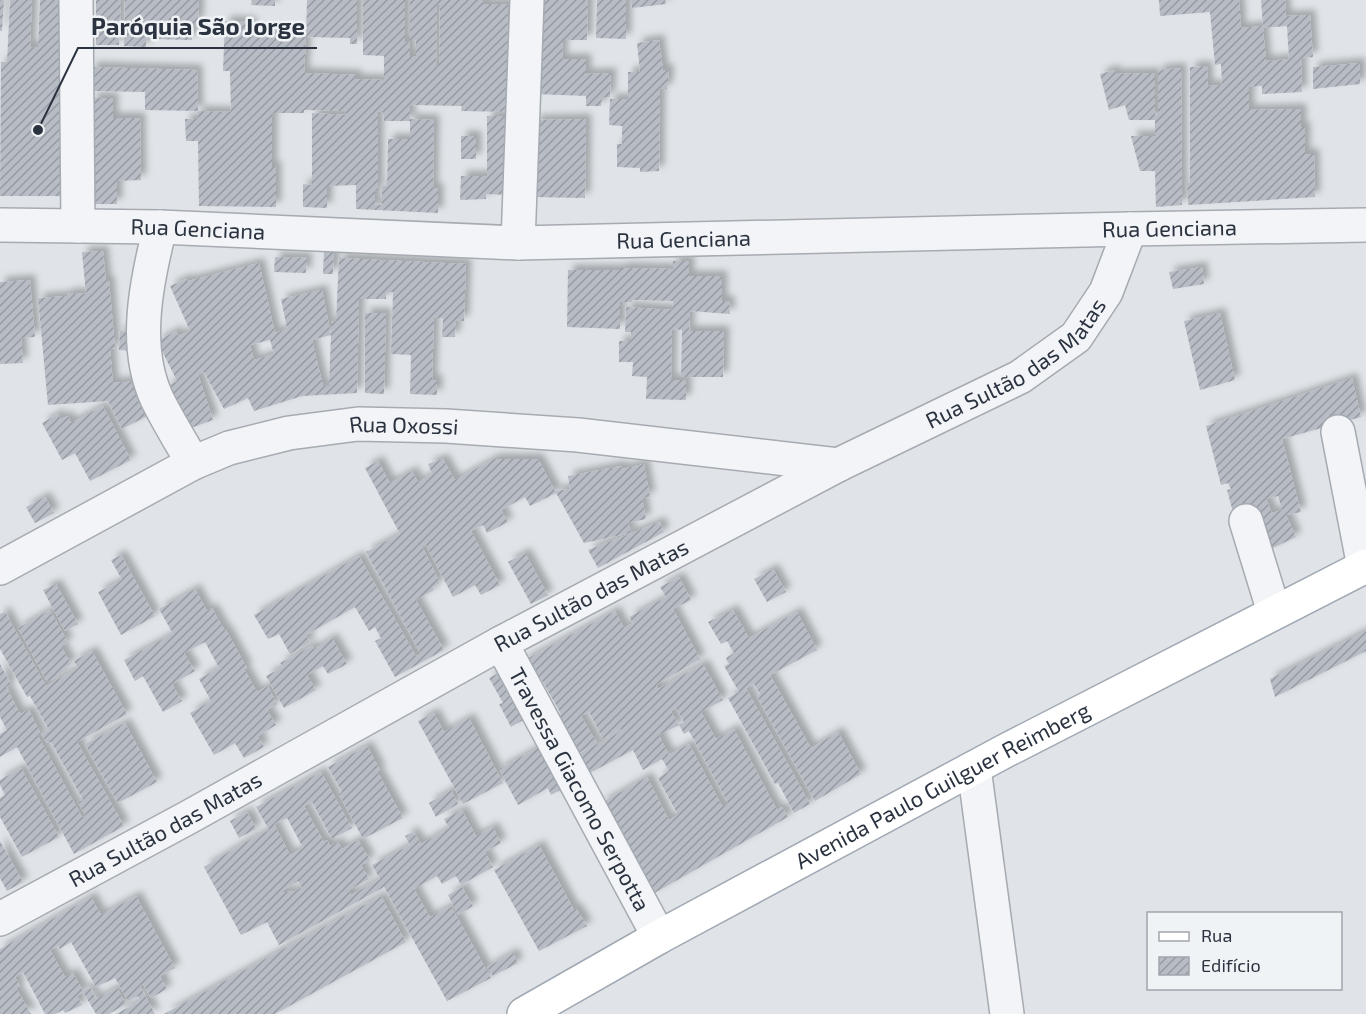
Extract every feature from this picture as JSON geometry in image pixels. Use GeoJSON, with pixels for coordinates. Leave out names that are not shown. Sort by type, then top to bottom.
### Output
{"type":"FeatureCollection","features":[{"type":"Feature","properties":{"kind":"main road","name":"Avenida Paulo Guilguer Reimberg"},"geometry":{"type":"LineString","coordinates":[[524,1014],[659,937],[974,768],[1365,566]]}},
{"type":"Feature","properties":{"kind":"street"},"geometry":{"type":"LineString","coordinates":[[76,0],[78,226]]}},
{"type":"Feature","properties":{"kind":"street"},"geometry":{"type":"LineString","coordinates":[[518,243],[527,0]]}},
{"type":"Feature","properties":{"kind":"street","name":"Rua Genciana"},"geometry":{"type":"LineString","coordinates":[[0,225],[160,227],[518,243],[1366,225]]}},
{"type":"Feature","properties":{"kind":"street"},"geometry":{"type":"LineString","coordinates":[[160,227],[145,302],[143,334],[147,369],[157,398],[194,463]]}},
{"type":"Feature","properties":{"kind":"street","name":"Rua Sultão das Matas"},"geometry":{"type":"LineString","coordinates":[[0,919],[189,817],[501,643],[838,465],[1020,377],[1076,338],[1106,292],[1130,229]]}},
{"type":"Feature","properties":{"kind":"street","name":"Rua Oxossi"},"geometry":{"type":"LineString","coordinates":[[0,568],[194,463],[229,448],[289,433],[358,424],[446,426],[578,435],[838,465]]}},
{"type":"Feature","properties":{"kind":"street"},"geometry":{"type":"LineString","coordinates":[[1338,432],[1365,566]]}},
{"type":"Feature","properties":{"kind":"street"},"geometry":{"type":"LineString","coordinates":[[1246,521],[1274,612]]}},
{"type":"Feature","properties":{"kind":"street","name":"Travessa Giacomo Serpotta"},"geometry":{"type":"LineString","coordinates":[[501,643],[659,937]]}},
{"type":"Feature","properties":{"kind":"street"},"geometry":{"type":"LineString","coordinates":[[974,768],[1006,1014]]}},
{"type":"Feature","properties":{"kind":"building"},"geometry":{"type":"Polygon","coordinates":[[[0,0],[4,0],[2,31],[0,31],[0,0]]]}},
{"type":"Feature","properties":{"kind":"building"},"geometry":{"type":"Polygon","coordinates":[[[10,0],[32,0],[30,47],[38,48],[40,0],[61,0],[60,66],[70,67],[71,196],[0,196],[1,62],[7,62],[10,0]]]}},
{"type":"Feature","properties":{"kind":"building"},"geometry":{"type":"Polygon","coordinates":[[[96,0],[121,0],[119,45],[96,45],[96,0]]]}},
{"type":"Feature","properties":{"kind":"building"},"geometry":{"type":"Polygon","coordinates":[[[125,0],[199,0],[198,23],[192,23],[192,40],[153,39],[153,21],[147,21],[146,47],[124,46],[125,0]]]}},
{"type":"Feature","properties":{"kind":"building"},"geometry":{"type":"Polygon","coordinates":[[[252,0],[275,0],[275,6],[251,5],[252,0]]]}},
{"type":"Feature","properties":{"kind":"building"},"geometry":{"type":"Polygon","coordinates":[[[307,0],[357,0],[357,44],[350,44],[350,38],[306,37],[307,0]]]}},
{"type":"Feature","properties":{"kind":"building"},"geometry":{"type":"Polygon","coordinates":[[[363,0],[405,0],[405,42],[410,43],[410,56],[416,56],[416,40],[410,40],[410,0],[483,0],[483,4],[508,4],[507,83],[514,83],[514,112],[461,111],[462,106],[410,105],[410,119],[434,120],[433,188],[438,189],[438,213],[356,209],[356,185],[327,186],[327,208],[303,207],[303,184],[312,185],[312,113],[346,115],[345,111],[304,110],[304,113],[272,113],[272,167],[276,167],[276,207],[199,206],[198,141],[186,141],[185,119],[198,119],[198,111],[231,112],[230,71],[223,71],[225,21],[251,22],[251,35],[306,37],[304,73],[356,75],[356,79],[384,80],[384,56],[363,55],[363,0]],[[437,5],[436,67],[439,68],[440,5],[437,5]],[[378,112],[378,190],[375,190],[375,205],[382,205],[382,186],[387,186],[388,139],[410,139],[410,121],[384,121],[383,112],[378,112]]]}},
{"type":"Feature","properties":{"kind":"building"},"geometry":{"type":"Polygon","coordinates":[[[535,0],[588,0],[587,40],[563,40],[562,59],[586,59],[586,74],[611,73],[610,97],[602,97],[601,106],[586,106],[586,96],[535,94],[535,0]]]}},
{"type":"Feature","properties":{"kind":"building"},"geometry":{"type":"Polygon","coordinates":[[[597,0],[626,0],[626,39],[596,38],[597,0]]]}},
{"type":"Feature","properties":{"kind":"building"},"geometry":{"type":"Polygon","coordinates":[[[631,0],[665,0],[666,4],[632,8],[631,0]]]}},
{"type":"Feature","properties":{"kind":"building"},"geometry":{"type":"Polygon","coordinates":[[[1159,0],[1239,0],[1241,28],[1263,26],[1261,0],[1285,0],[1286,16],[1310,15],[1313,57],[1301,58],[1302,92],[1262,94],[1262,86],[1249,87],[1249,110],[1301,109],[1301,127],[1305,127],[1305,154],[1314,154],[1315,197],[1188,205],[1190,67],[1207,66],[1208,86],[1222,85],[1221,64],[1215,65],[1210,12],[1160,16],[1159,0]],[[1287,26],[1263,28],[1266,61],[1289,59],[1287,26]]]}},
{"type":"Feature","properties":{"kind":"building"},"geometry":{"type":"Polygon","coordinates":[[[659,40],[663,70],[669,70],[667,89],[660,89],[659,171],[640,172],[640,168],[617,167],[617,144],[622,144],[622,126],[609,125],[610,99],[628,99],[628,72],[640,72],[637,43],[659,40]]]}},
{"type":"Feature","properties":{"kind":"building"},"geometry":{"type":"Polygon","coordinates":[[[1360,63],[1360,84],[1313,89],[1313,67],[1360,63]]]}},
{"type":"Feature","properties":{"kind":"building"},"geometry":{"type":"Polygon","coordinates":[[[91,67],[197,70],[198,111],[145,110],[145,92],[91,91],[91,67]]]}},
{"type":"Feature","properties":{"kind":"building"},"geometry":{"type":"Polygon","coordinates":[[[1181,68],[1182,205],[1156,207],[1155,171],[1140,171],[1131,136],[1155,136],[1155,120],[1129,120],[1125,105],[1109,110],[1100,74],[1115,70],[1115,74],[1155,73],[1155,115],[1158,114],[1158,70],[1181,68]]]}},
{"type":"Feature","properties":{"kind":"building"},"geometry":{"type":"Polygon","coordinates":[[[92,98],[113,98],[113,118],[140,118],[141,180],[117,181],[117,204],[93,204],[92,98]]]}},
{"type":"Feature","properties":{"kind":"building"},"geometry":{"type":"Polygon","coordinates":[[[487,116],[508,116],[507,195],[486,194],[486,199],[460,200],[461,176],[487,176],[487,116]]]}},
{"type":"Feature","properties":{"kind":"building"},"geometry":{"type":"Polygon","coordinates":[[[586,119],[585,198],[534,197],[535,120],[586,119]]]}},
{"type":"Feature","properties":{"kind":"building"},"geometry":{"type":"Polygon","coordinates":[[[461,136],[476,136],[476,159],[461,159],[461,136]]]}},
{"type":"Feature","properties":{"kind":"building"},"geometry":{"type":"Polygon","coordinates":[[[103,251],[106,281],[109,281],[115,348],[110,349],[113,383],[141,381],[157,411],[122,429],[108,401],[48,405],[38,298],[67,296],[71,293],[86,294],[82,252],[103,251]]]}},
{"type":"Feature","properties":{"kind":"building"},"geometry":{"type":"Polygon","coordinates":[[[324,251],[334,252],[333,274],[323,274],[324,251]]]}},
{"type":"Feature","properties":{"kind":"building"},"geometry":{"type":"Polygon","coordinates":[[[275,257],[307,258],[306,273],[274,272],[275,257]]]}},
{"type":"Feature","properties":{"kind":"building"},"geometry":{"type":"Polygon","coordinates":[[[339,258],[466,264],[464,321],[456,321],[455,337],[442,337],[443,318],[434,318],[432,380],[437,380],[437,395],[410,394],[411,355],[391,354],[393,292],[386,292],[386,299],[359,299],[357,393],[302,396],[254,411],[248,398],[224,409],[204,372],[198,374],[213,420],[191,428],[188,421],[185,423],[166,387],[177,381],[157,341],[176,331],[178,336],[190,331],[170,286],[186,279],[188,281],[259,263],[275,333],[287,329],[281,299],[322,290],[331,335],[331,322],[336,321],[339,258]],[[331,335],[312,340],[323,386],[329,386],[331,335]],[[270,340],[250,345],[254,360],[274,354],[270,340]]]}},
{"type":"Feature","properties":{"kind":"building"},"geometry":{"type":"Polygon","coordinates":[[[673,261],[689,261],[689,276],[722,276],[722,301],[729,301],[730,314],[690,311],[689,331],[724,331],[723,377],[681,377],[682,330],[672,329],[671,380],[686,380],[686,400],[646,399],[647,377],[632,376],[633,362],[619,362],[619,341],[630,341],[631,332],[625,332],[626,307],[672,310],[673,301],[620,302],[620,329],[567,327],[568,270],[673,269],[673,261]]]}},
{"type":"Feature","properties":{"kind":"building"},"geometry":{"type":"Polygon","coordinates":[[[1202,267],[1204,284],[1173,289],[1169,272],[1202,267]]]}},
{"type":"Feature","properties":{"kind":"building"},"geometry":{"type":"Polygon","coordinates":[[[30,280],[35,337],[21,338],[23,363],[0,364],[0,282],[30,280]]]}},
{"type":"Feature","properties":{"kind":"building"},"geometry":{"type":"Polygon","coordinates":[[[365,313],[386,313],[384,394],[365,393],[365,313]]]}},
{"type":"Feature","properties":{"kind":"building"},"geometry":{"type":"Polygon","coordinates":[[[1220,313],[1235,380],[1200,390],[1184,321],[1220,313]]]}},
{"type":"Feature","properties":{"kind":"building"},"geometry":{"type":"Polygon","coordinates":[[[120,331],[135,332],[134,351],[119,350],[120,331]]]}},
{"type":"Feature","properties":{"kind":"building"},"geometry":{"type":"Polygon","coordinates":[[[1352,378],[1361,417],[1282,439],[1301,512],[1286,515],[1296,537],[1269,550],[1254,505],[1233,512],[1227,490],[1231,489],[1228,483],[1221,485],[1206,426],[1352,378]],[[1278,496],[1266,499],[1272,513],[1282,510],[1278,496]]]}},
{"type":"Feature","properties":{"kind":"building"},"geometry":{"type":"Polygon","coordinates":[[[103,406],[131,460],[90,481],[75,453],[62,460],[42,423],[58,414],[61,419],[68,416],[71,423],[103,406]]]}},
{"type":"Feature","properties":{"kind":"building"},"geometry":{"type":"Polygon","coordinates":[[[443,459],[455,480],[494,459],[538,459],[555,491],[570,489],[568,476],[644,464],[650,497],[642,498],[646,519],[628,523],[631,533],[584,543],[556,493],[530,506],[525,497],[501,510],[508,522],[487,533],[483,525],[471,531],[500,585],[481,595],[475,585],[453,597],[426,545],[422,546],[440,583],[433,587],[434,590],[416,600],[444,650],[395,677],[375,641],[381,638],[375,627],[369,631],[355,607],[306,635],[310,642],[290,654],[279,634],[268,639],[254,615],[359,556],[416,656],[421,654],[366,552],[400,534],[365,468],[378,461],[390,483],[412,471],[418,482],[432,474],[428,464],[443,459]]]}},
{"type":"Feature","properties":{"kind":"building"},"geometry":{"type":"Polygon","coordinates":[[[45,497],[54,513],[35,523],[26,507],[45,497]]]}},
{"type":"Feature","properties":{"kind":"building"},"geometry":{"type":"Polygon","coordinates":[[[660,522],[664,532],[598,568],[588,550],[660,522]]]}},
{"type":"Feature","properties":{"kind":"building"},"geometry":{"type":"Polygon","coordinates":[[[525,553],[548,595],[531,604],[508,562],[525,553]]]}},
{"type":"Feature","properties":{"kind":"building"},"geometry":{"type":"Polygon","coordinates":[[[121,555],[155,616],[121,635],[98,592],[122,580],[111,560],[121,555]]]}},
{"type":"Feature","properties":{"kind":"building"},"geometry":{"type":"Polygon","coordinates":[[[773,569],[786,592],[767,602],[754,579],[773,569]]]}},
{"type":"Feature","properties":{"kind":"building"},"geometry":{"type":"Polygon","coordinates":[[[679,577],[691,600],[673,609],[700,659],[656,685],[658,689],[703,664],[723,700],[701,712],[716,739],[734,729],[777,810],[782,807],[788,817],[651,895],[601,803],[647,777],[669,820],[678,815],[658,778],[669,771],[662,759],[643,770],[633,750],[586,775],[575,756],[622,731],[621,729],[603,739],[589,712],[581,716],[597,743],[575,755],[554,718],[561,714],[540,677],[534,681],[523,661],[615,611],[624,628],[633,623],[629,617],[666,597],[660,587],[679,577]],[[676,708],[671,711],[679,725],[684,722],[676,708]],[[679,725],[659,735],[669,755],[689,744],[722,806],[728,803],[689,731],[684,734],[679,725]]]}},
{"type":"Feature","properties":{"kind":"building"},"geometry":{"type":"Polygon","coordinates":[[[56,584],[78,624],[65,631],[43,590],[56,584]]]}},
{"type":"Feature","properties":{"kind":"building"},"geometry":{"type":"Polygon","coordinates":[[[195,589],[207,611],[212,608],[226,630],[257,692],[268,686],[277,704],[267,710],[276,725],[258,736],[264,747],[244,758],[235,743],[214,755],[190,713],[211,701],[199,679],[219,668],[205,642],[184,653],[195,671],[172,684],[182,701],[163,712],[143,676],[135,681],[124,660],[173,634],[159,609],[195,589]]]}},
{"type":"Feature","properties":{"kind":"building"},"geometry":{"type":"Polygon","coordinates":[[[50,610],[68,642],[61,646],[71,664],[47,682],[18,628],[50,610]]]}},
{"type":"Feature","properties":{"kind":"building"},"geometry":{"type":"Polygon","coordinates":[[[733,610],[749,638],[797,612],[817,650],[770,675],[811,748],[838,732],[861,774],[815,801],[757,696],[760,694],[754,684],[746,688],[810,804],[794,813],[778,783],[775,784],[728,698],[739,692],[724,666],[729,664],[726,658],[734,653],[727,641],[721,644],[708,622],[733,610]]]}},
{"type":"Feature","properties":{"kind":"building"},"geometry":{"type":"Polygon","coordinates":[[[5,612],[46,686],[78,668],[74,661],[92,651],[127,714],[77,742],[124,826],[74,854],[17,747],[0,757],[0,734],[7,730],[0,717],[0,664],[11,684],[6,687],[20,714],[29,710],[41,734],[49,730],[0,649],[0,614],[5,612]],[[41,734],[38,736],[82,817],[86,816],[78,802],[83,800],[51,742],[47,743],[41,734]]]}},
{"type":"Feature","properties":{"kind":"building"},"geometry":{"type":"Polygon","coordinates":[[[1366,631],[1366,651],[1275,697],[1270,679],[1366,631]]]}},
{"type":"Feature","properties":{"kind":"building"},"geometry":{"type":"Polygon","coordinates":[[[332,638],[347,664],[328,674],[323,666],[307,675],[316,690],[284,708],[266,676],[283,667],[280,663],[312,646],[314,649],[332,638]]]}},
{"type":"Feature","properties":{"kind":"building"},"geometry":{"type":"Polygon","coordinates":[[[504,670],[530,716],[511,727],[499,704],[503,703],[489,678],[504,670]]]}},
{"type":"Feature","properties":{"kind":"building"},"geometry":{"type":"Polygon","coordinates":[[[434,713],[444,732],[469,718],[503,783],[463,804],[418,721],[434,713]]]}},
{"type":"Feature","properties":{"kind":"building"},"geometry":{"type":"Polygon","coordinates":[[[125,723],[157,782],[118,803],[85,744],[125,723]]]}},
{"type":"Feature","properties":{"kind":"building"},"geometry":{"type":"Polygon","coordinates":[[[545,744],[568,786],[551,795],[548,788],[518,805],[499,769],[545,744]]]}},
{"type":"Feature","properties":{"kind":"building"},"geometry":{"type":"Polygon","coordinates":[[[367,746],[380,770],[377,771],[403,818],[363,839],[339,794],[342,792],[328,767],[367,746]]]}},
{"type":"Feature","properties":{"kind":"building"},"geometry":{"type":"Polygon","coordinates":[[[21,768],[59,837],[22,857],[0,817],[0,798],[5,795],[0,780],[21,768]]]}},
{"type":"Feature","properties":{"kind":"building"},"geometry":{"type":"Polygon","coordinates":[[[321,772],[352,828],[332,839],[312,802],[304,806],[324,842],[327,840],[330,846],[338,842],[342,849],[358,840],[370,860],[361,865],[369,879],[349,890],[351,895],[380,879],[372,865],[410,845],[405,836],[413,832],[421,844],[449,828],[444,819],[462,810],[476,836],[493,827],[501,843],[485,852],[493,867],[461,885],[456,876],[442,884],[437,876],[414,889],[430,917],[451,906],[491,978],[447,1001],[384,887],[279,945],[267,922],[241,935],[204,867],[269,830],[256,807],[321,772]],[[287,818],[274,824],[290,855],[303,848],[287,818]],[[298,881],[279,893],[295,891],[302,887],[298,881]]]}},
{"type":"Feature","properties":{"kind":"building"},"geometry":{"type":"Polygon","coordinates":[[[451,790],[458,804],[436,817],[429,803],[451,790]]]}},
{"type":"Feature","properties":{"kind":"building"},"geometry":{"type":"Polygon","coordinates":[[[247,812],[256,829],[239,838],[230,821],[247,812]]]}},
{"type":"Feature","properties":{"kind":"building"},"geometry":{"type":"Polygon","coordinates":[[[0,841],[23,882],[7,891],[0,878],[0,841]]]}},
{"type":"Feature","properties":{"kind":"building"},"geometry":{"type":"Polygon","coordinates":[[[539,845],[574,910],[576,908],[587,926],[539,951],[494,870],[539,845]]]}},
{"type":"Feature","properties":{"kind":"building"},"geometry":{"type":"Polygon","coordinates":[[[462,887],[473,906],[458,915],[448,895],[462,887]]]}},
{"type":"Feature","properties":{"kind":"building"},"geometry":{"type":"Polygon","coordinates":[[[136,896],[175,968],[160,976],[167,989],[151,998],[143,984],[140,986],[155,1014],[116,1014],[140,1001],[138,996],[128,1001],[115,978],[96,987],[71,942],[60,949],[58,946],[50,950],[65,977],[73,973],[83,991],[90,987],[96,999],[117,988],[126,1004],[109,1014],[96,1014],[83,992],[77,996],[82,1005],[65,1013],[63,1010],[55,1014],[45,1014],[23,972],[15,977],[20,986],[16,988],[31,1014],[0,1014],[0,949],[91,897],[101,915],[136,896]]]}},
{"type":"Feature","properties":{"kind":"building"},"geometry":{"type":"Polygon","coordinates":[[[381,896],[406,942],[275,1014],[164,1014],[381,896]]]}},
{"type":"Feature","properties":{"kind":"building"},"geometry":{"type":"Polygon","coordinates":[[[513,953],[518,963],[493,976],[487,967],[513,953]]]}},
{"type":"Feature","properties":{"kind":"place","name":"Paróquia São Jorge"},"geometry":{"type":"Point","coordinates":[38,130]}}]}
